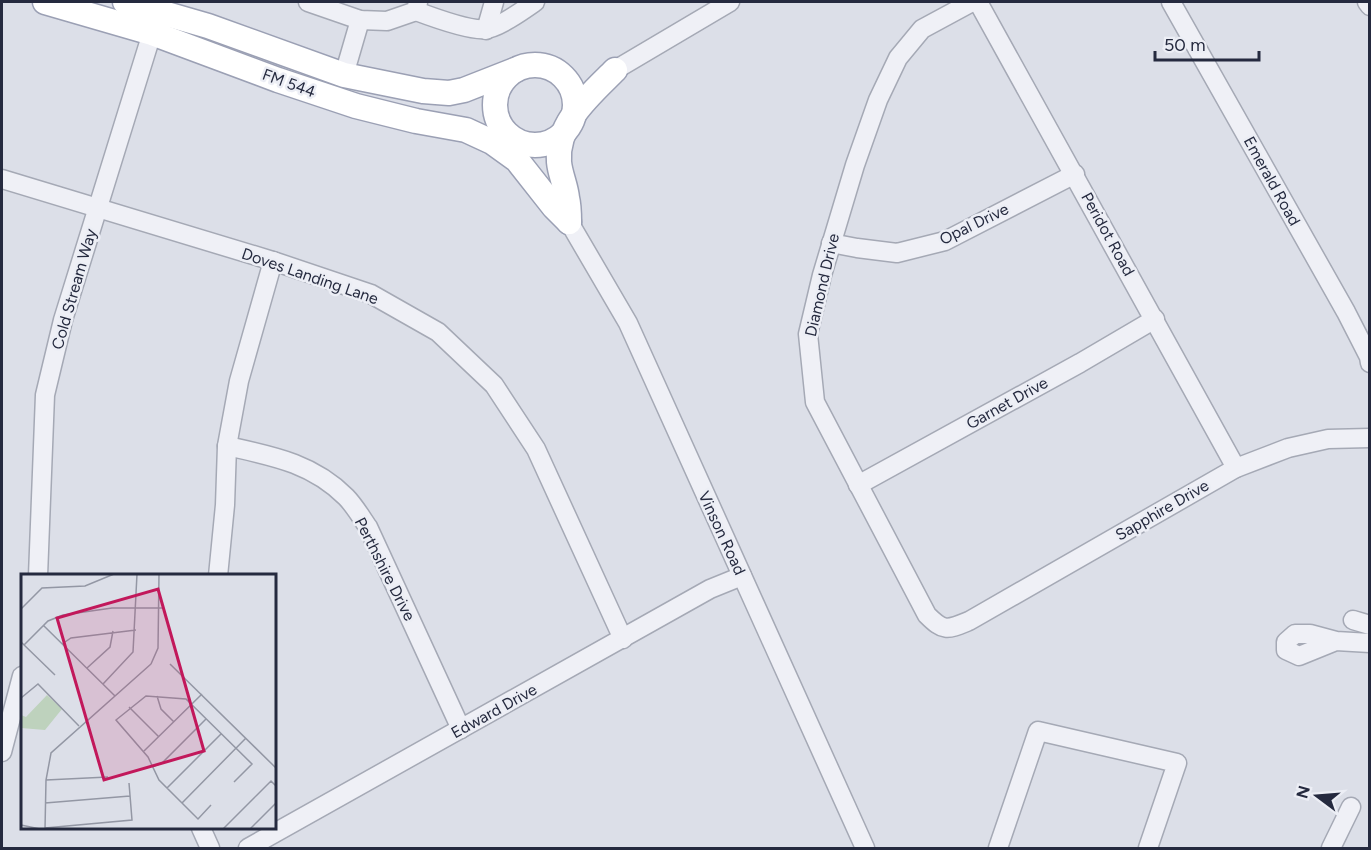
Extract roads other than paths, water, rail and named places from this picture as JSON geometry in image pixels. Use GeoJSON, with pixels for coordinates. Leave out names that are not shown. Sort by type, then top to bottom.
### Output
{"type":"FeatureCollection","features":[{"type":"Feature","properties":{"kind":"main road","name":"FM 544"},"geometry":{"type":"LineString","coordinates":[[45,2],[157,15],[208,26],[344,75],[423,91],[448,93],[477,86],[515,70]]}},
{"type":"Feature","properties":{"kind":"main road","name":"FM 544"},"geometry":{"type":"LineString","coordinates":[[125,2],[157,15],[288,83],[356,106],[466,130],[492,142],[517,160],[554,207],[570,222]]}},
{"type":"Feature","properties":{"kind":"main road"},"geometry":{"type":"LineString","coordinates":[[570,222],[560,199],[533,154],[510,134],[495,111],[497,94],[504,78],[515,70],[526,65],[543,65],[562,75],[570,85],[575,113]]}},
{"type":"Feature","properties":{"kind":"main road"},"geometry":{"type":"LineString","coordinates":[[562,75],[587,78],[615,70]]}},
{"type":"Feature","properties":{"kind":"main road"},"geometry":{"type":"LineString","coordinates":[[395,115],[458,111],[533,145],[541,144],[556,139],[567,129],[575,113],[587,98],[615,70]]}},
{"type":"Feature","properties":{"kind":"main road"},"geometry":{"type":"LineString","coordinates":[[562,134],[559,164],[570,222]]}},
{"type":"Feature","properties":{"kind":"street"},"geometry":{"type":"LineString","coordinates":[[308,2],[360,20],[387,21],[417,6],[448,22],[486,30],[535,2]]}},
{"type":"Feature","properties":{"kind":"street"},"geometry":{"type":"LineString","coordinates":[[486,30],[494,2]]}},
{"type":"Feature","properties":{"kind":"street","name":"Diamond Drive"},"geometry":{"type":"LineString","coordinates":[[969,621],[950,628],[938,626],[927,615],[815,402],[808,334],[831,243],[855,165],[878,100],[898,57],[922,29],[972,2]]}},
{"type":"Feature","properties":{"kind":"street","name":"Peridot Road"},"geometry":{"type":"LineString","coordinates":[[978,2],[1236,468]]}},
{"type":"Feature","properties":{"kind":"street","name":"Emerald Road"},"geometry":{"type":"LineString","coordinates":[[1171,2],[1346,312],[1370,363]]}},
{"type":"Feature","properties":{"kind":"street"},"geometry":{"type":"LineString","coordinates":[[1367,2],[1370,6]]}},
{"type":"Feature","properties":{"kind":"street"},"geometry":{"type":"LineString","coordinates":[[615,70],[725,3]]}},
{"type":"Feature","properties":{"kind":"street","name":"Cold Stream Way"},"geometry":{"type":"LineString","coordinates":[[38,574],[45,395],[63,320],[157,15]]}},
{"type":"Feature","properties":{"kind":"street"},"geometry":{"type":"LineString","coordinates":[[344,75],[360,20]]}},
{"type":"Feature","properties":{"kind":"street","name":"Opal Drive"},"geometry":{"type":"LineString","coordinates":[[831,243],[897,253],[945,242],[1075,174]]}},
{"type":"Feature","properties":{"kind":"street","name":"Doves Landing Lane"},"geometry":{"type":"LineString","coordinates":[[2,180],[273,261],[371,294],[438,332],[494,385],[537,449],[623,639]]}},
{"type":"Feature","properties":{"kind":"street","name":"Vinson Road"},"geometry":{"type":"LineString","coordinates":[[570,222],[628,323],[865,849]]}},
{"type":"Feature","properties":{"kind":"street"},"geometry":{"type":"LineString","coordinates":[[218,574],[225,505],[227,446],[239,381],[273,261]]}},
{"type":"Feature","properties":{"kind":"street","name":"Garnet Drive"},"geometry":{"type":"LineString","coordinates":[[858,485],[1080,363],[1155,319]]}},
{"type":"Feature","properties":{"kind":"street","name":"Sapphire Drive"},"geometry":{"type":"LineString","coordinates":[[969,621],[1236,468],[1288,448],[1328,440],[1370,438]]}},
{"type":"Feature","properties":{"kind":"street","name":"Perthshire Drive"},"geometry":{"type":"LineString","coordinates":[[227,446],[286,459],[319,475],[347,498],[368,527],[461,729]]}},
{"type":"Feature","properties":{"kind":"street","name":"Edward Drive"},"geometry":{"type":"LineString","coordinates":[[248,849],[710,590],[742,576]]}},
{"type":"Feature","properties":{"kind":"street"},"geometry":{"type":"LineString","coordinates":[[1336,641],[1370,643]]}},
{"type":"Feature","properties":{"kind":"street"},"geometry":{"type":"LineString","coordinates":[[2,752],[21,680]]}},
{"type":"Feature","properties":{"kind":"street"},"geometry":{"type":"LineString","coordinates":[[998,849],[1038,731],[1177,763],[1148,849]]}},
{"type":"Feature","properties":{"kind":"street"},"geometry":{"type":"LineString","coordinates":[[1331,849],[1352,807]]}},
{"type":"Feature","properties":{"kind":"street"},"geometry":{"type":"LineString","coordinates":[[201,829],[210,849]]}}]}
